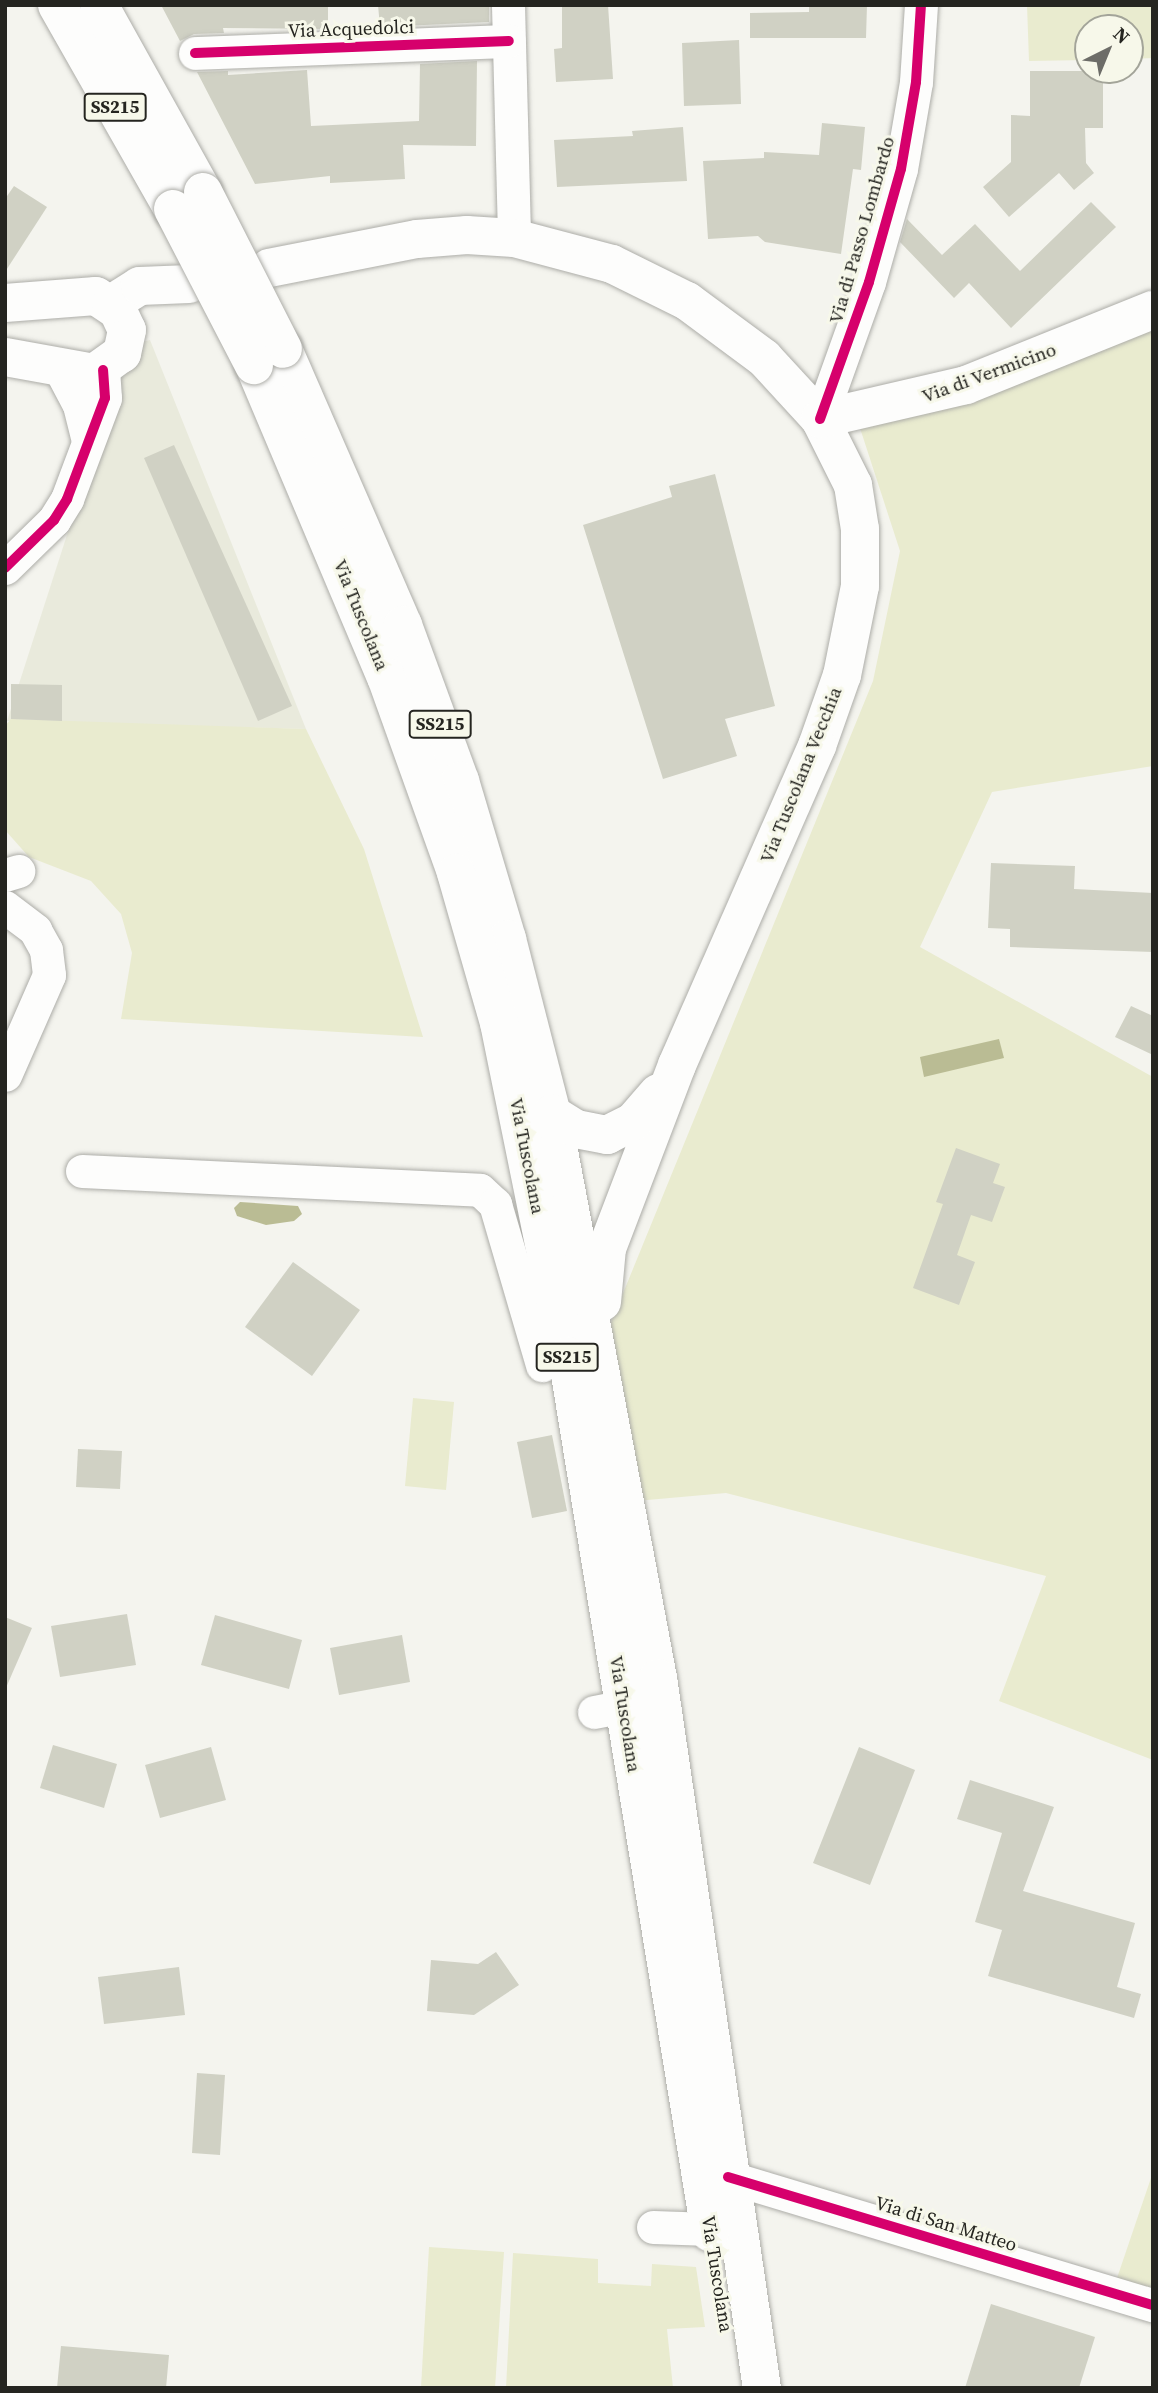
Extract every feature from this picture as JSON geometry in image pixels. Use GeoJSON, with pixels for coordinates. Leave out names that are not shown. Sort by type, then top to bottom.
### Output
{"type":"FeatureCollection","features":[{"type":"Feature","properties":{"kind":"main road","name":"Via Tuscolana"},"geometry":{"type":"LineString","coordinates":[[57,5],[188,201]]}},
{"type":"Feature","properties":{"kind":"main road","name":"Via Tuscolana"},"geometry":{"type":"LineString","coordinates":[[99,5],[188,201],[403,625],[460,781],[507,939],[552,1114],[559,1362],[658,1678],[728,2177],[762,2388]]}},
{"type":"Feature","properties":{"kind":"main road","name":"Via Tuscolana Vecchia"},"geometry":{"type":"LineString","coordinates":[[269,268],[424,238],[514,237],[612,264],[687,301],[751,347],[820,419],[841,455],[856,500],[860,569],[854,630],[817,746],[677,1065]]}},
{"type":"Feature","properties":{"kind":"main road"},"geometry":{"type":"LineString","coordinates":[[5,303],[83,295],[119,317],[122,353],[103,370],[79,374],[59,367],[5,357]]}},
{"type":"Feature","properties":{"kind":"main road","name":"Via di Vermicino"},"geometry":{"type":"LineString","coordinates":[[820,419],[966,385],[1153,310]]}},
{"type":"Feature","properties":{"kind":"main road","name":"Via Tuscolana"},"geometry":{"type":"LineString","coordinates":[[269,357],[460,884],[510,1069],[559,1362],[609,1709],[710,2229],[735,2388]]}},
{"type":"Feature","properties":{"kind":"main road"},"geometry":{"type":"LineString","coordinates":[[552,1114],[586,1133],[617,1133],[642,1114],[677,1065]]}},
{"type":"Feature","properties":{"kind":"main road"},"geometry":{"type":"LineString","coordinates":[[559,1362],[607,1248],[677,1065]]}},
{"type":"Feature","properties":{"kind":"street"},"geometry":{"type":"LineString","coordinates":[[508,5],[514,237]]}},
{"type":"Feature","properties":{"kind":"street","name":"Via di Passo Lombardo"},"geometry":{"type":"LineString","coordinates":[[820,419],[869,282],[901,169],[916,82],[921,5]]}},
{"type":"Feature","properties":{"kind":"street","name":"Via Acquedolci"},"geometry":{"type":"LineString","coordinates":[[195,53],[509,41]]}},
{"type":"Feature","properties":{"kind":"street"},"geometry":{"type":"LineString","coordinates":[[59,367],[79,405],[87,437]]}},
{"type":"Feature","properties":{"kind":"street"},"geometry":{"type":"LineString","coordinates":[[5,568],[54,520],[67,499],[87,437],[106,398],[103,370]]}},
{"type":"Feature","properties":{"kind":"street"},"geometry":{"type":"LineString","coordinates":[[5,908],[34,930],[46,950],[48,975],[5,1076]]}},
{"type":"Feature","properties":{"kind":"street"},"geometry":{"type":"LineString","coordinates":[[82,1171],[480,1190],[495,1204],[559,1362]]}},
{"type":"Feature","properties":{"kind":"street","name":"Via di San Matteo"},"geometry":{"type":"LineString","coordinates":[[728,2177],[1153,2305]]}},
{"type":"Feature","properties":{"kind":"street"},"geometry":{"type":"LineString","coordinates":[[653,2227],[710,2229]]}},
{"type":"Feature","properties":{"kind":"shaded area"},"geometry":{"type":"Polygon","coordinates":[[[1027,5],[1153,5],[1153,58],[1144,58],[1144,14],[1074,14],[1074,60],[1029,61],[1027,5]]]}},
{"type":"Feature","properties":{"kind":"shaded area"},"geometry":{"type":"Polygon","coordinates":[[[1153,310],[1153,766],[992,792],[920,947],[1153,1077],[1153,1760],[999,1701],[1046,1576],[726,1493],[625,1502],[597,1357],[873,681],[900,551],[859,425],[1153,310]]]}},
{"type":"Feature","properties":{"kind":"shaded area"},"geometry":{"type":"Polygon","coordinates":[[[150,340],[306,729],[7,721],[115,386],[139,343],[150,340]]]}},
{"type":"Feature","properties":{"kind":"shaded area"},"geometry":{"type":"Polygon","coordinates":[[[11,719],[306,729],[364,849],[423,1037],[121,1019],[132,953],[121,914],[91,881],[29,857],[5,830],[5,726],[11,719]]]}},
{"type":"Feature","properties":{"kind":"shaded area"},"geometry":{"type":"Polygon","coordinates":[[[999,1039],[1004,1058],[924,1077],[920,1057],[999,1039]]]}},
{"type":"Feature","properties":{"kind":"shaded area"},"geometry":{"type":"Polygon","coordinates":[[[240,1202],[298,1206],[302,1214],[294,1221],[266,1225],[237,1216],[234,1208],[240,1202]]]}},
{"type":"Feature","properties":{"kind":"shaded area"},"geometry":{"type":"Polygon","coordinates":[[[413,1398],[454,1402],[446,1490],[405,1486],[413,1398]]]}},
{"type":"Feature","properties":{"kind":"shaded area"},"geometry":{"type":"Polygon","coordinates":[[[1153,2172],[1153,2292],[1116,2281],[1153,2172]]]}},
{"type":"Feature","properties":{"kind":"shaded area"},"geometry":{"type":"Polygon","coordinates":[[[429,2247],[504,2252],[495,2388],[421,2388],[429,2247]]]}},
{"type":"Feature","properties":{"kind":"shaded area"},"geometry":{"type":"Polygon","coordinates":[[[513,2253],[598,2259],[598,2283],[651,2286],[652,2264],[696,2267],[705,2327],[667,2329],[673,2388],[506,2388],[513,2253]]]}},
{"type":"Feature","properties":{"kind":"building"},"geometry":{"type":"Polygon","coordinates":[[[161,5],[328,5],[328,29],[223,28],[224,33],[194,34],[180,41],[161,5]]]}},
{"type":"Feature","properties":{"kind":"building"},"geometry":{"type":"Polygon","coordinates":[[[378,5],[489,5],[489,22],[380,27],[378,5]]]}},
{"type":"Feature","properties":{"kind":"building"},"geometry":{"type":"Polygon","coordinates":[[[562,5],[608,5],[613,79],[556,82],[554,49],[562,48],[562,5]]]}},
{"type":"Feature","properties":{"kind":"building"},"geometry":{"type":"Polygon","coordinates":[[[809,5],[867,5],[866,38],[750,38],[750,13],[809,12],[809,5]]]}},
{"type":"Feature","properties":{"kind":"building"},"geometry":{"type":"Polygon","coordinates":[[[739,40],[741,104],[684,106],[682,43],[739,40]]]}},
{"type":"Feature","properties":{"kind":"building"},"geometry":{"type":"Polygon","coordinates":[[[477,61],[476,146],[403,145],[405,179],[330,183],[330,176],[255,184],[197,72],[228,71],[228,75],[307,70],[311,126],[419,121],[420,64],[477,61]]]}},
{"type":"Feature","properties":{"kind":"building"},"geometry":{"type":"Polygon","coordinates":[[[1030,71],[1074,71],[1074,84],[1103,84],[1103,128],[1085,128],[1086,163],[1094,173],[1074,190],[1059,173],[1009,217],[983,187],[1011,162],[1011,115],[1030,116],[1030,71]]]}},
{"type":"Feature","properties":{"kind":"building"},"geometry":{"type":"Polygon","coordinates":[[[822,123],[865,127],[861,170],[853,169],[841,254],[765,242],[758,236],[708,239],[703,161],[764,158],[764,152],[819,155],[822,123]]]}},
{"type":"Feature","properties":{"kind":"building"},"geometry":{"type":"Polygon","coordinates":[[[683,127],[687,181],[557,187],[554,140],[633,136],[632,131],[683,127]]]}},
{"type":"Feature","properties":{"kind":"building"},"geometry":{"type":"Polygon","coordinates":[[[14,186],[47,207],[5,272],[5,199],[14,186]]]}},
{"type":"Feature","properties":{"kind":"building"},"geometry":{"type":"Polygon","coordinates":[[[1091,202],[1116,227],[1011,328],[969,283],[954,298],[900,242],[907,219],[942,255],[975,224],[1020,271],[1091,202]]]}},
{"type":"Feature","properties":{"kind":"building"},"geometry":{"type":"Polygon","coordinates":[[[174,445],[292,706],[258,721],[144,458],[174,445]]]}},
{"type":"Feature","properties":{"kind":"building"},"geometry":{"type":"Polygon","coordinates":[[[715,474],[775,706],[725,719],[737,756],[663,779],[583,525],[672,497],[669,486],[715,474]]]}},
{"type":"Feature","properties":{"kind":"building"},"geometry":{"type":"Polygon","coordinates":[[[11,684],[62,685],[62,721],[11,719],[11,684]]]}},
{"type":"Feature","properties":{"kind":"building"},"geometry":{"type":"Polygon","coordinates":[[[991,863],[1075,866],[1074,889],[1153,893],[1153,952],[1010,947],[1010,929],[988,928],[991,863]]]}},
{"type":"Feature","properties":{"kind":"building"},"geometry":{"type":"Polygon","coordinates":[[[1131,1006],[1153,1016],[1153,1055],[1115,1037],[1131,1006]]]}},
{"type":"Feature","properties":{"kind":"building"},"geometry":{"type":"Polygon","coordinates":[[[956,1148],[1000,1164],[993,1183],[1005,1187],[992,1222],[971,1215],[957,1255],[975,1262],[959,1305],[913,1288],[943,1204],[936,1202],[956,1148]]]}},
{"type":"Feature","properties":{"kind":"building"},"geometry":{"type":"Polygon","coordinates":[[[293,1262],[360,1310],[312,1376],[245,1327],[293,1262]]]}},
{"type":"Feature","properties":{"kind":"building"},"geometry":{"type":"Polygon","coordinates":[[[552,1435],[567,1511],[532,1518],[517,1442],[552,1435]]]}},
{"type":"Feature","properties":{"kind":"building"},"geometry":{"type":"Polygon","coordinates":[[[78,1449],[122,1451],[120,1489],[76,1487],[78,1449]]]}},
{"type":"Feature","properties":{"kind":"building"},"geometry":{"type":"Polygon","coordinates":[[[127,1614],[136,1665],[60,1677],[51,1626],[127,1614]]]}},
{"type":"Feature","properties":{"kind":"building"},"geometry":{"type":"Polygon","coordinates":[[[215,1615],[302,1640],[289,1689],[201,1665],[215,1615]]]}},
{"type":"Feature","properties":{"kind":"building"},"geometry":{"type":"Polygon","coordinates":[[[5,1617],[32,1628],[5,1690],[5,1617]]]}},
{"type":"Feature","properties":{"kind":"building"},"geometry":{"type":"Polygon","coordinates":[[[402,1635],[410,1682],[339,1695],[330,1648],[402,1635]]]}},
{"type":"Feature","properties":{"kind":"building"},"geometry":{"type":"Polygon","coordinates":[[[53,1745],[117,1764],[104,1808],[40,1788],[53,1745]]]}},
{"type":"Feature","properties":{"kind":"building"},"geometry":{"type":"Polygon","coordinates":[[[211,1747],[226,1800],[160,1818],[145,1765],[211,1747]]]}},
{"type":"Feature","properties":{"kind":"building"},"geometry":{"type":"Polygon","coordinates":[[[859,1747],[915,1770],[870,1885],[813,1863],[859,1747]]]}},
{"type":"Feature","properties":{"kind":"building"},"geometry":{"type":"Polygon","coordinates":[[[970,1780],[1054,1807],[1023,1891],[1135,1923],[1117,1987],[1141,1994],[1134,2018],[988,1976],[1002,1930],[975,1922],[1002,1833],[957,1819],[970,1780]]]}},
{"type":"Feature","properties":{"kind":"building"},"geometry":{"type":"Polygon","coordinates":[[[496,1952],[519,1985],[474,2015],[427,2011],[431,1960],[478,1964],[496,1952]]]}},
{"type":"Feature","properties":{"kind":"building"},"geometry":{"type":"Polygon","coordinates":[[[179,1967],[185,2015],[104,2024],[98,1977],[179,1967]]]}},
{"type":"Feature","properties":{"kind":"building"},"geometry":{"type":"Polygon","coordinates":[[[197,2073],[225,2075],[220,2155],[192,2153],[197,2073]]]}},
{"type":"Feature","properties":{"kind":"building"},"geometry":{"type":"Polygon","coordinates":[[[991,2304],[1095,2337],[1079,2388],[965,2388],[991,2304]]]}},
{"type":"Feature","properties":{"kind":"building"},"geometry":{"type":"Polygon","coordinates":[[[61,2346],[169,2355],[166,2388],[57,2388],[61,2346]]]}},
{"type":"Feature","properties":{"kind":"cycle path"},"geometry":{"type":"LineString","coordinates":[[820,419],[869,282],[901,169],[916,82],[921,5]]}},
{"type":"Feature","properties":{"kind":"cycle path"},"geometry":{"type":"LineString","coordinates":[[195,53],[509,41]]}},
{"type":"Feature","properties":{"kind":"cycle path"},"geometry":{"type":"LineString","coordinates":[[5,568],[54,520],[67,499],[105,398],[103,370]]}},
{"type":"Feature","properties":{"kind":"cycle path"},"geometry":{"type":"LineString","coordinates":[[728,2177],[1153,2305]]}}]}
